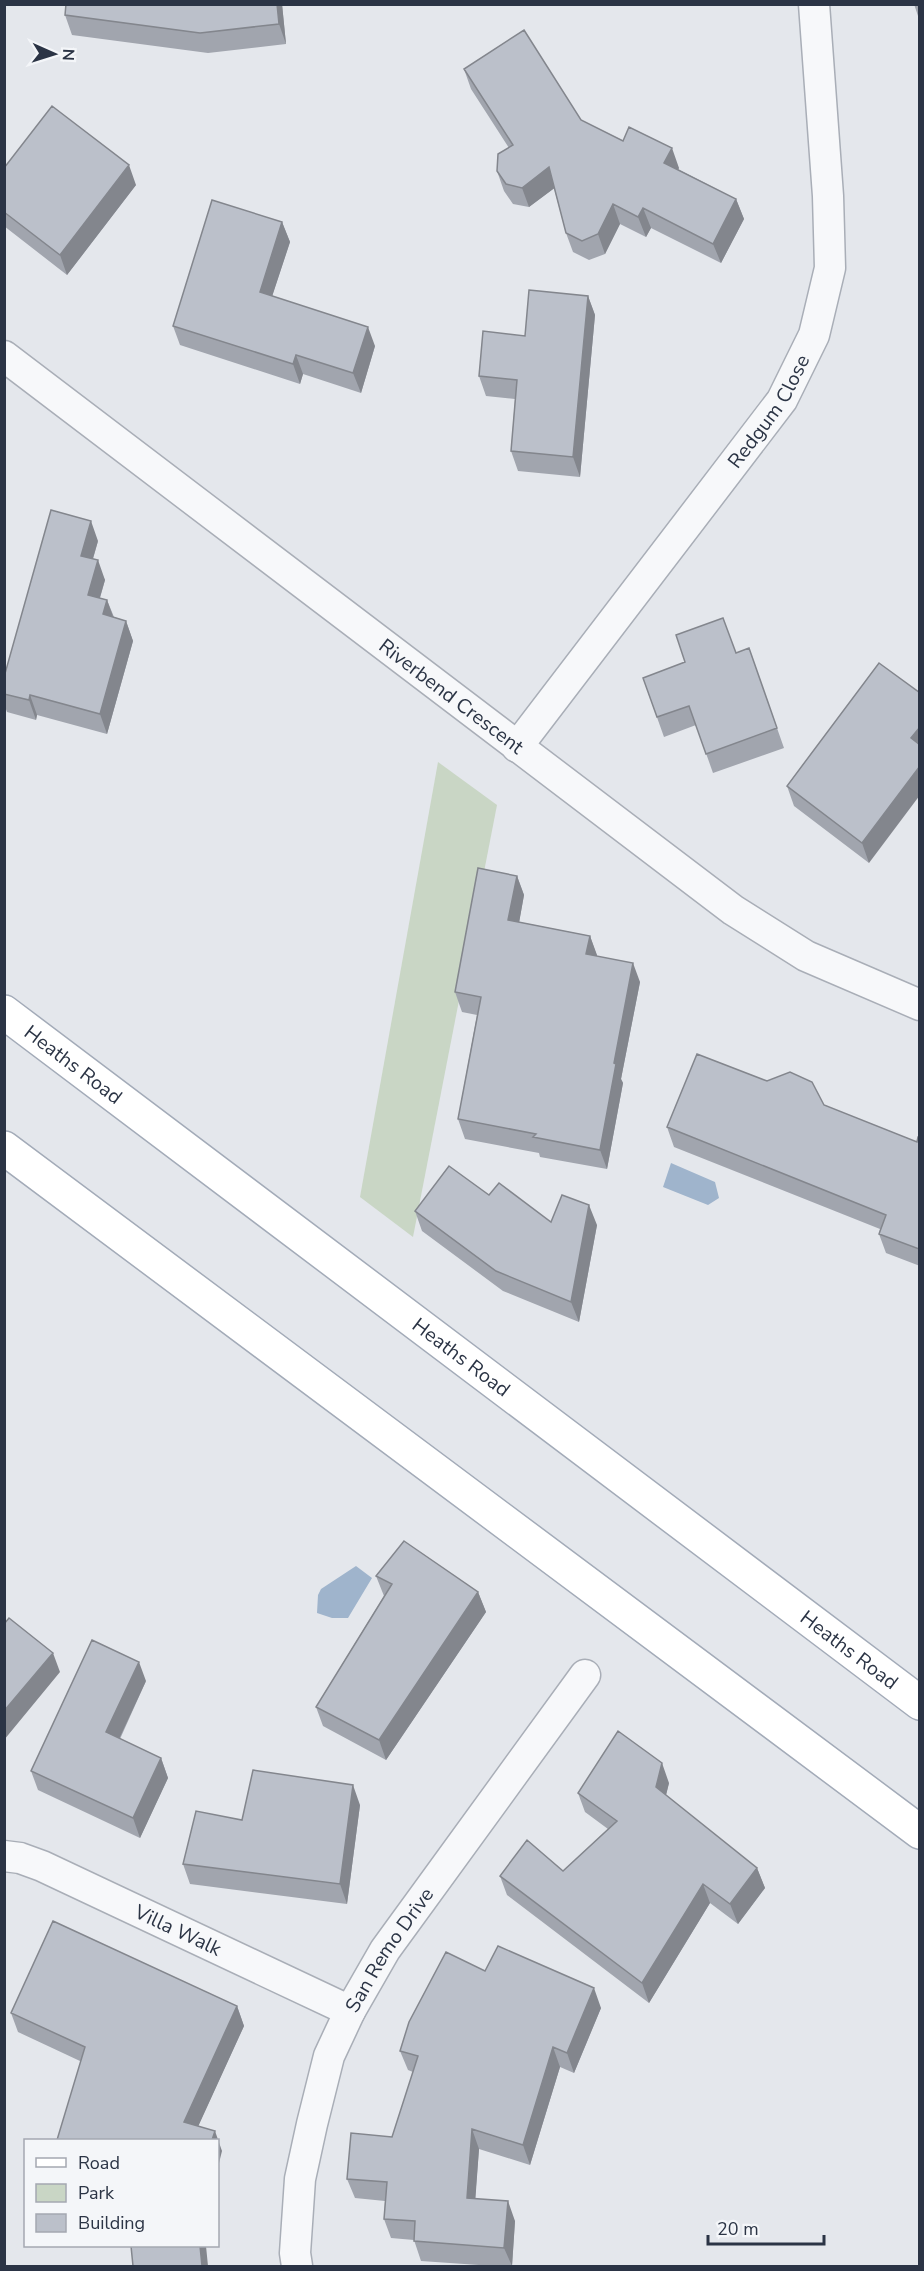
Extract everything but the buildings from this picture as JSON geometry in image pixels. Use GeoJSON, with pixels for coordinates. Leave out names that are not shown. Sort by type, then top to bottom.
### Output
{"type":"FeatureCollection","features":[{"type":"Feature","properties":{"kind":"main road","name":"Heaths Road"},"geometry":{"type":"LineString","coordinates":[[4,1012],[920,1703]]}},
{"type":"Feature","properties":{"kind":"main road"},"geometry":{"type":"LineString","coordinates":[[4,1148],[920,1832]]}},
{"type":"Feature","properties":{"kind":"street","name":"Redgum Close"},"geometry":{"type":"LineString","coordinates":[[517,747],[782,400],[814,335],[830,268],[828,196],[814,4]]}},
{"type":"Feature","properties":{"kind":"street","name":"Riverbend Crescent"},"geometry":{"type":"LineString","coordinates":[[4,356],[733,910],[806,956],[920,1005]]}},
{"type":"Feature","properties":{"kind":"street","name":"San Remo Drive"},"geometry":{"type":"LineString","coordinates":[[297,2266],[295,2253],[300,2179],[329,2056],[350,2011],[385,1950],[585,1675]]}},
{"type":"Feature","properties":{"kind":"street","name":"Villa Walk"},"geometry":{"type":"LineString","coordinates":[[4,1856],[21,1858],[42,1866],[350,2011]]}},
{"type":"Feature","properties":{"kind":"green space"},"geometry":{"type":"Polygon","coordinates":[[[438,762],[497,805],[413,1237],[360,1197],[438,762]]]}},
{"type":"Feature","properties":{"kind":"water"},"geometry":{"type":"Polygon","coordinates":[[[671,1163],[715,1182],[719,1198],[708,1205],[663,1187],[671,1163]]]}},
{"type":"Feature","properties":{"kind":"water"},"geometry":{"type":"Polygon","coordinates":[[[356,1566],[372,1578],[348,1618],[332,1618],[317,1613],[318,1595],[321,1589],[356,1566]]]}}]}
